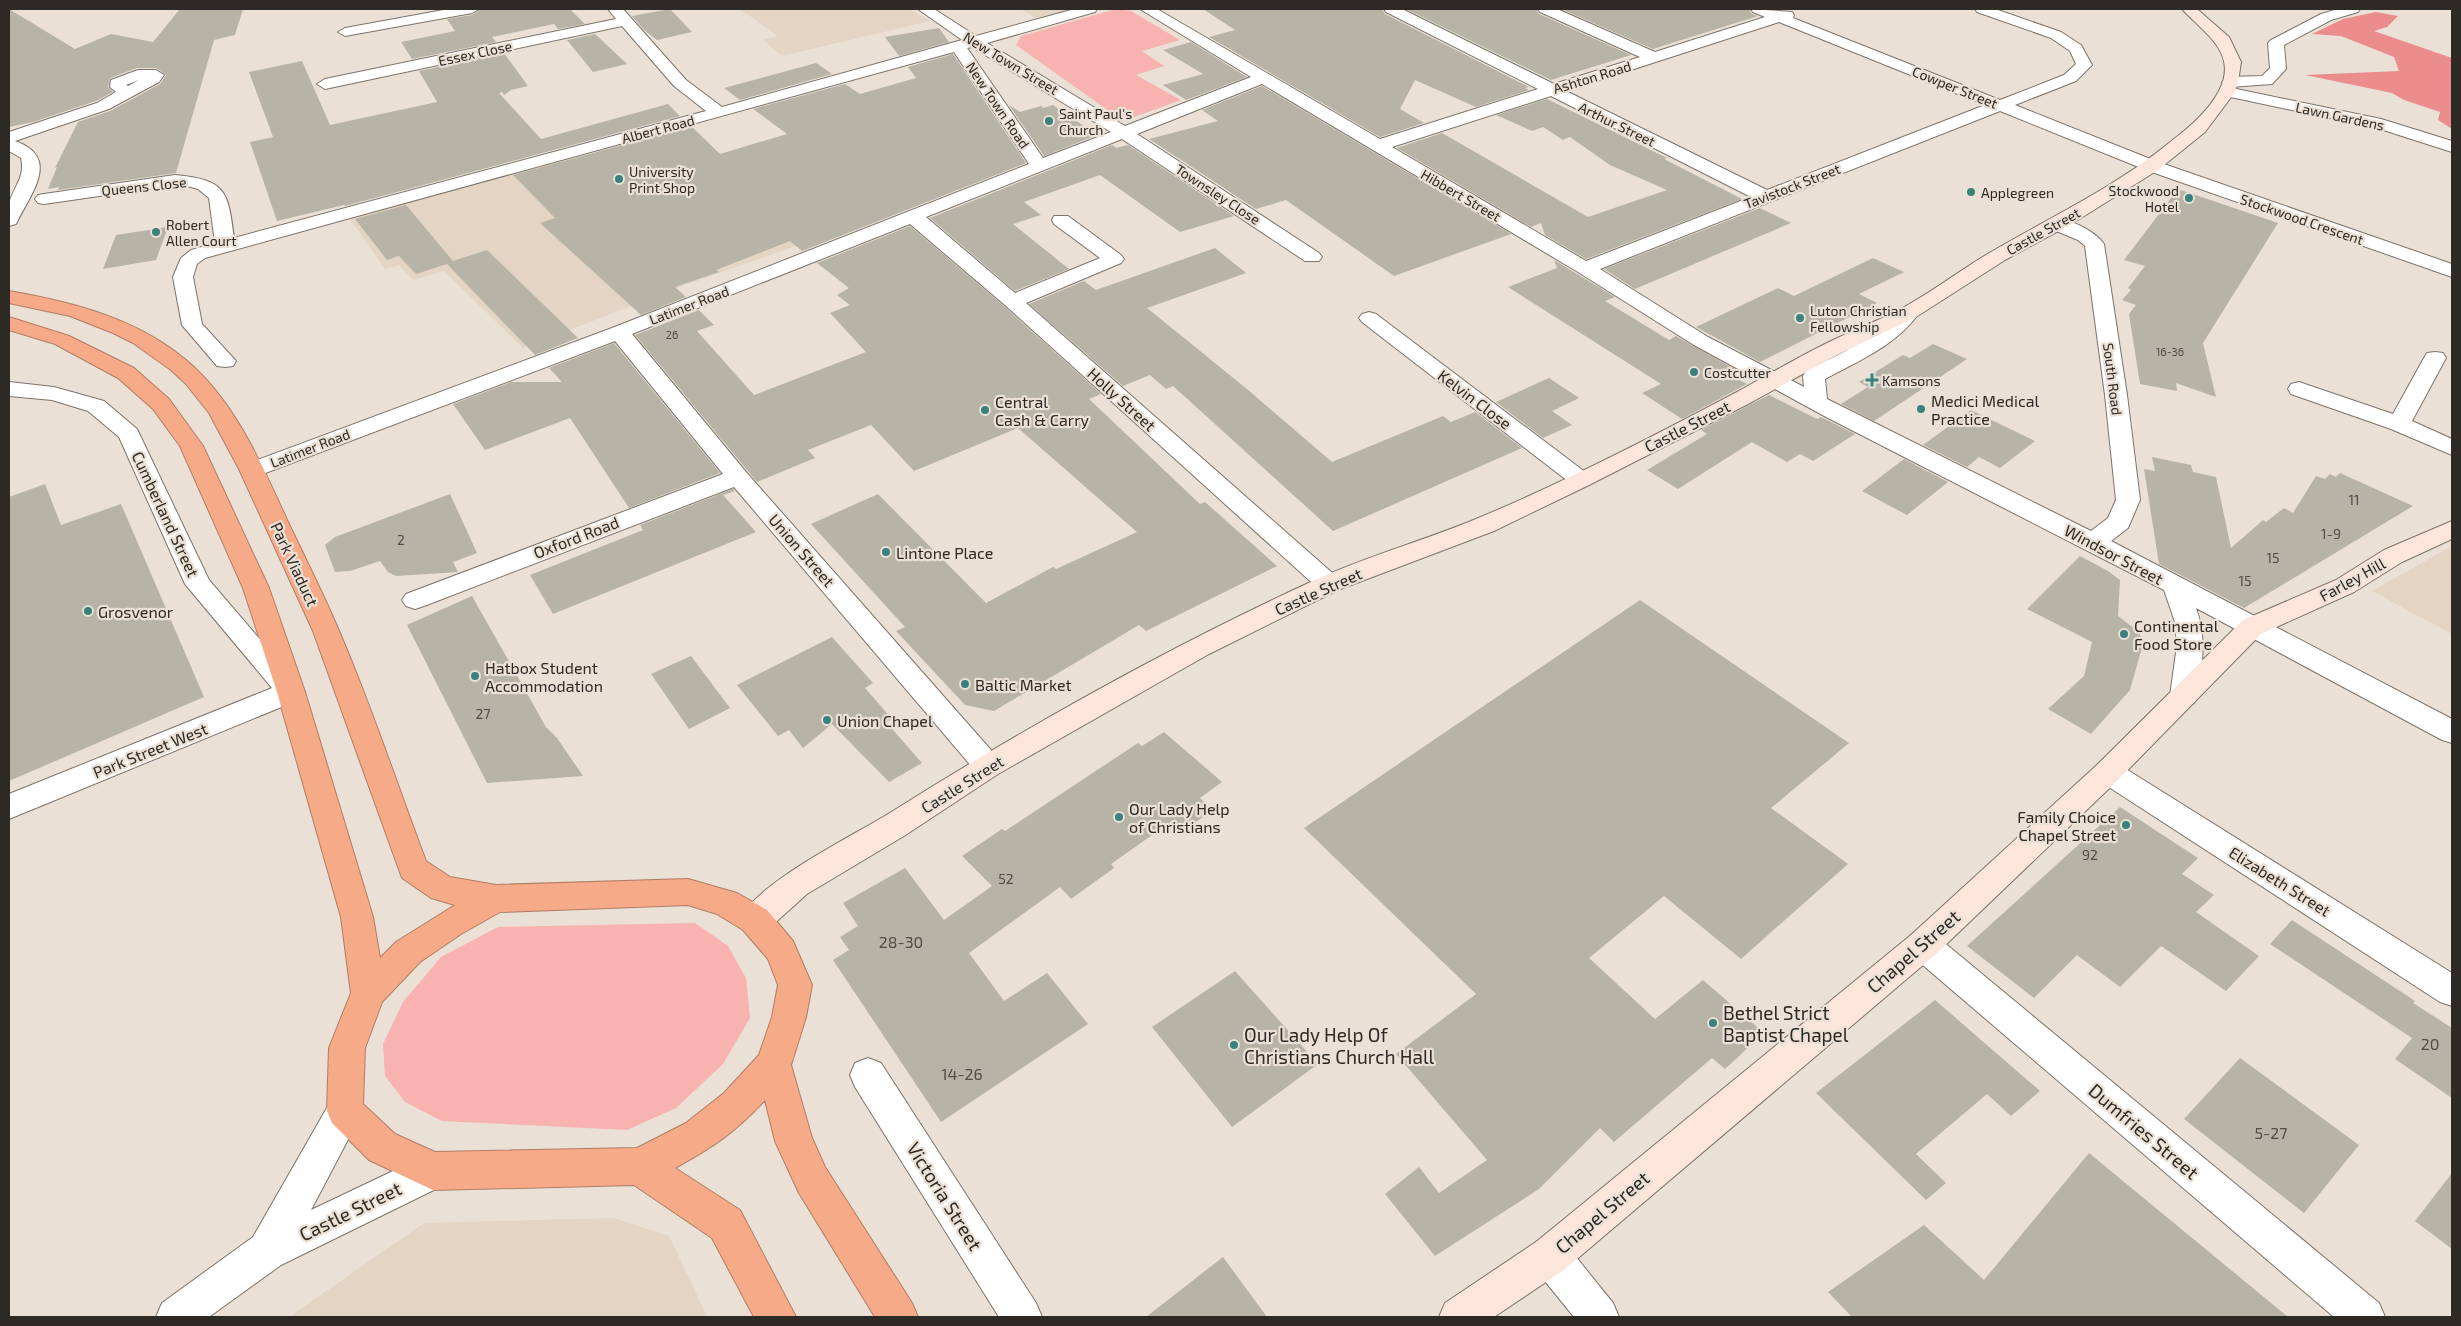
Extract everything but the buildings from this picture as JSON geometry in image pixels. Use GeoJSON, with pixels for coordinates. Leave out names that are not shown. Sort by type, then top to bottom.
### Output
{"type":"FeatureCollection","features":[{"type":"Feature","properties":{"kind":"highway","name":"Park Viaduct"},"geometry":{"type":"LineString","coordinates":[[9,297],[78,311],[143,339],[178,364],[201,387],[220,414],[252,470],[327,634],[413,869],[442,889],[496,899]]}},
{"type":"Feature","properties":{"kind":"highway"},"geometry":{"type":"LineString","coordinates":[[20,326],[62,340],[126,373],[161,404],[191,446],[256,588],[291,692],[357,917],[368,993]]}},
{"type":"Feature","properties":{"kind":"highway"},"geometry":{"type":"LineString","coordinates":[[688,892],[726,903],[755,920],[781,951],[795,985],[789,1017],[773,1065],[737,1105],[699,1136],[639,1166],[433,1171],[382,1147],[345,1111],[347,1048],[368,993],[408,952],[449,924],[496,899],[688,892]]}},
{"type":"Feature","properties":{"kind":"highway"},"geometry":{"type":"LineString","coordinates":[[773,1065],[794,1141],[812,1180],[898,1317]]}},
{"type":"Feature","properties":{"kind":"highway"},"geometry":{"type":"LineString","coordinates":[[639,1166],[726,1224],[776,1317]]}},
{"type":"Feature","properties":{"kind":"street"},"geometry":{"type":"LineString","coordinates":[[345,32],[404,15],[472,9]]}},
{"type":"Feature","properties":{"kind":"street"},"geometry":{"type":"LineString","coordinates":[[615,9],[680,83],[719,113]]}},
{"type":"Feature","properties":{"kind":"street","name":"New Town Street"},"geometry":{"type":"LineString","coordinates":[[925,9],[965,43],[1123,132]]}},
{"type":"Feature","properties":{"kind":"street","name":"Albert Road"},"geometry":{"type":"LineString","coordinates":[[225,361],[192,325],[183,277],[188,262],[198,254],[225,245],[719,113],[1090,9]]}},
{"type":"Feature","properties":{"kind":"street","name":"Hibbert Street"},"geometry":{"type":"LineString","coordinates":[[1147,9],[1265,77],[1377,146],[1584,268],[1700,341],[1775,380]]}},
{"type":"Feature","properties":{"kind":"street","name":"Arthur Street"},"geometry":{"type":"LineString","coordinates":[[1391,9],[1549,90],[1764,196]]}},
{"type":"Feature","properties":{"kind":"street"},"geometry":{"type":"LineString","coordinates":[[1544,9],[1656,58]]}},
{"type":"Feature","properties":{"kind":"street","name":"Cowper Street"},"geometry":{"type":"LineString","coordinates":[[1758,9],[2152,166]]}},
{"type":"Feature","properties":{"kind":"street","name":"Tavistock Street"},"geometry":{"type":"LineString","coordinates":[[1584,268],[1764,196],[2070,78],[2084,65],[2076,48],[2056,35],[1982,9]]}},
{"type":"Feature","properties":{"kind":"street"},"geometry":{"type":"LineString","coordinates":[[2189,9],[2221,37],[2233,62],[2228,87],[2266,81],[2278,68],[2276,43],[2326,17],[2353,9]]}},
{"type":"Feature","properties":{"kind":"street","name":"Ashton Road"},"geometry":{"type":"LineString","coordinates":[[1377,146],[1799,12]]}},
{"type":"Feature","properties":{"kind":"street","name":"Essex Close"},"geometry":{"type":"LineString","coordinates":[[325,84],[625,21]]}},
{"type":"Feature","properties":{"kind":"street","name":"New Town Road"},"geometry":{"type":"LineString","coordinates":[[965,43],[1039,165]]}},
{"type":"Feature","properties":{"kind":"street","name":"Latimer Road"},"geometry":{"type":"LineString","coordinates":[[252,470],[619,332],[1265,77]]}},
{"type":"Feature","properties":{"kind":"street","name":"Lawn Gardens"},"geometry":{"type":"LineString","coordinates":[[2228,87],[2381,124],[2452,147]]}},
{"type":"Feature","properties":{"kind":"street","name":"Castle Street"},"geometry":{"type":"LineString","coordinates":[[755,920],[796,885],[893,827],[988,766],[1200,647],[1329,584],[1485,525],[1581,480],[1831,349],[1909,313],[1998,256],[2056,224],[2152,166],[2199,128],[2228,87]]}},
{"type":"Feature","properties":{"kind":"street"},"geometry":{"type":"LineString","coordinates":[[9,138],[103,106],[127,92]]}},
{"type":"Feature","properties":{"kind":"street","name":"Townsley Close"},"geometry":{"type":"LineString","coordinates":[[1123,132],[1312,256]]}},
{"type":"Feature","properties":{"kind":"street"},"geometry":{"type":"LineString","coordinates":[[9,145],[24,150],[31,156],[32,171],[9,220]]}},
{"type":"Feature","properties":{"kind":"street","name":"Stockwood Crescent"},"geometry":{"type":"LineString","coordinates":[[2152,166],[2452,271]]}},
{"type":"Feature","properties":{"kind":"street","name":"Queens Close"},"geometry":{"type":"LineString","coordinates":[[44,199],[175,180],[195,173],[212,187],[218,196],[225,245]]}},
{"type":"Feature","properties":{"kind":"street","name":"Holly Street"},"geometry":{"type":"LineString","coordinates":[[914,217],[1012,301],[1329,584]]}},
{"type":"Feature","properties":{"kind":"street"},"geometry":{"type":"LineString","coordinates":[[1012,301],[1114,260],[1061,220]]}},
{"type":"Feature","properties":{"kind":"street","name":"South Road"},"geometry":{"type":"LineString","coordinates":[[2056,224],[2085,236],[2094,244],[2116,395],[2128,500],[2119,522],[2093,542]]}},
{"type":"Feature","properties":{"kind":"street","name":"Castle Street"},"geometry":{"type":"LineString","coordinates":[[1816,402],[1814,376],[1899,325],[1909,313]]}},
{"type":"Feature","properties":{"kind":"street","name":"Kelvin Close"},"geometry":{"type":"LineString","coordinates":[[1369,318],[1581,480]]}},
{"type":"Feature","properties":{"kind":"street","name":"Union Street"},"geometry":{"type":"LineString","coordinates":[[619,332],[738,477],[988,766]]}},
{"type":"Feature","properties":{"kind":"street"},"geometry":{"type":"LineString","coordinates":[[2399,424],[2435,358]]}},
{"type":"Feature","properties":{"kind":"street","name":"Windsor Street"},"geometry":{"type":"LineString","coordinates":[[1775,380],[2093,542],[2252,628],[2452,732]]}},
{"type":"Feature","properties":{"kind":"street","name":"Cumberland Street"},"geometry":{"type":"LineString","coordinates":[[9,389],[54,394],[96,406],[129,434],[198,584],[291,692]]}},
{"type":"Feature","properties":{"kind":"street"},"geometry":{"type":"LineString","coordinates":[[2300,389],[2399,424],[2452,448]]}},
{"type":"Feature","properties":{"kind":"street","name":"Oxford Road"},"geometry":{"type":"LineString","coordinates":[[415,600],[738,477]]}},
{"type":"Feature","properties":{"kind":"street","name":"Farley Hill"},"geometry":{"type":"LineString","coordinates":[[2252,628],[2345,586],[2393,556],[2452,528]]}},
{"type":"Feature","properties":{"kind":"street"},"geometry":{"type":"LineString","coordinates":[[2174,586],[2188,622],[2191,645],[2184,696]]}},
{"type":"Feature","properties":{"kind":"street","name":"Chapel Street"},"geometry":{"type":"LineString","coordinates":[[1459,1317],[1550,1256],[1923,945],[2108,772],[2252,628]]}},
{"type":"Feature","properties":{"kind":"street","name":"Park Street West"},"geometry":{"type":"LineString","coordinates":[[9,807],[291,692]]}},
{"type":"Feature","properties":{"kind":"street","name":"Elizabeth Street"},"geometry":{"type":"LineString","coordinates":[[2108,772],[2452,991]]}},
{"type":"Feature","properties":{"kind":"street","name":"Dumfries Street"},"geometry":{"type":"LineString","coordinates":[[1923,945],[2365,1317]]}},
{"type":"Feature","properties":{"kind":"street","name":"Victoria Street"},"geometry":{"type":"LineString","coordinates":[[868,1075],[1022,1317]]}},
{"type":"Feature","properties":{"kind":"street","name":"Castle Street"},"geometry":{"type":"LineString","coordinates":[[267,1251],[345,1111]]}},
{"type":"Feature","properties":{"kind":"street","name":"Castle Street"},"geometry":{"type":"LineString","coordinates":[[176,1317],[267,1251],[433,1171]]}},
{"type":"Feature","properties":{"kind":"street"},"geometry":{"type":"LineString","coordinates":[[1550,1256],[1599,1317]]}},
{"type":"Feature","properties":{"kind":"shaded area"},"geometry":{"type":"Polygon","coordinates":[[[740,9],[910,9],[930,21],[782,56],[763,40],[778,36],[740,9]]]}},
{"type":"Feature","properties":{"kind":"shaded area"},"geometry":{"type":"Polygon","coordinates":[[[1021,9],[1075,9],[1037,19],[1021,9]]]}},
{"type":"Feature","properties":{"kind":"shaded area"},"geometry":{"type":"Polygon","coordinates":[[[1116,9],[1131,11],[1180,40],[1142,51],[1164,66],[1136,75],[1181,100],[1123,121],[1016,45],[1021,36],[1116,9]]]}},
{"type":"Feature","properties":{"kind":"shaded area"},"geometry":{"type":"Polygon","coordinates":[[[2376,12],[2398,16],[2387,27],[2374,31],[2452,58],[2452,129],[2438,120],[2440,112],[2404,100],[2392,93],[2305,75],[2399,71],[2394,57],[2341,36],[2312,34],[2343,19],[2376,12]]]}},
{"type":"Feature","properties":{"kind":"shaded area"},"geometry":{"type":"Polygon","coordinates":[[[559,160],[602,202],[932,198],[688,284],[602,218],[685,285],[523,348],[444,271],[413,280],[399,265],[385,269],[350,219],[559,160]]]}},
{"type":"Feature","properties":{"kind":"shaded area"},"geometry":{"type":"Polygon","coordinates":[[[2452,546],[2452,634],[2372,591],[2452,546]]]}},
{"type":"Feature","properties":{"kind":"shaded area"},"geometry":{"type":"Polygon","coordinates":[[[695,923],[728,946],[746,978],[750,1018],[723,1064],[676,1108],[627,1130],[442,1121],[405,1102],[385,1076],[383,1044],[403,1002],[441,957],[498,927],[695,923]]]}},
{"type":"Feature","properties":{"kind":"shaded area"},"geometry":{"type":"Polygon","coordinates":[[[614,1218],[669,1236],[706,1314],[702,1317],[289,1317],[424,1223],[614,1218]]]}},
{"type":"Feature","properties":{"kind":"place","name":"Saint Paul's Church"},"geometry":{"type":"Point","coordinates":[1049,121]}},
{"type":"Feature","properties":{"kind":"place","name":"University Print Shop"},"geometry":{"type":"Point","coordinates":[619,179]}},
{"type":"Feature","properties":{"kind":"place","name":"Applegreen"},"geometry":{"type":"Point","coordinates":[1971,192]}},
{"type":"Feature","properties":{"kind":"place","name":"Stockwood Hotel"},"geometry":{"type":"Point","coordinates":[2189,198]}},
{"type":"Feature","properties":{"kind":"place","name":"Robert Allen Court"},"geometry":{"type":"Point","coordinates":[156,232]}},
{"type":"Feature","properties":{"kind":"place","name":"Luton Christian Fellowship"},"geometry":{"type":"Point","coordinates":[1800,318]}},
{"type":"Feature","properties":{"kind":"place","name":"Costcutter"},"geometry":{"type":"Point","coordinates":[1694,372]}},
{"type":"Feature","properties":{"kind":"place","name":"Kamsons"},"geometry":{"type":"Point","coordinates":[1872,380]}},
{"type":"Feature","properties":{"kind":"place","name":"Medici Medical Practice"},"geometry":{"type":"Point","coordinates":[1921,409]}},
{"type":"Feature","properties":{"kind":"place","name":"Central Cash & Carry"},"geometry":{"type":"Point","coordinates":[985,410]}},
{"type":"Feature","properties":{"kind":"place","name":"Lintone Place"},"geometry":{"type":"Point","coordinates":[886,552]}},
{"type":"Feature","properties":{"kind":"place","name":"Grosvenor"},"geometry":{"type":"Point","coordinates":[88,611]}},
{"type":"Feature","properties":{"kind":"place","name":"Continental Food Store"},"geometry":{"type":"Point","coordinates":[2124,634]}},
{"type":"Feature","properties":{"kind":"place","name":"Hatbox Student Accommodation"},"geometry":{"type":"Point","coordinates":[475,676]}},
{"type":"Feature","properties":{"kind":"place","name":"Baltic Market"},"geometry":{"type":"Point","coordinates":[965,684]}},
{"type":"Feature","properties":{"kind":"place","name":"Union Chapel"},"geometry":{"type":"Point","coordinates":[827,720]}},
{"type":"Feature","properties":{"kind":"place","name":"Our Lady Help of Christians"},"geometry":{"type":"Point","coordinates":[1119,817]}},
{"type":"Feature","properties":{"kind":"place","name":"Family Choice Chapel Street"},"geometry":{"type":"Point","coordinates":[2126,825]}},
{"type":"Feature","properties":{"kind":"place","name":"Bethel Strict Baptist Chapel"},"geometry":{"type":"Point","coordinates":[1713,1023]}},
{"type":"Feature","properties":{"kind":"place","name":"Our Lady Help Of Christians Church Hall"},"geometry":{"type":"Point","coordinates":[1234,1045]}}]}
